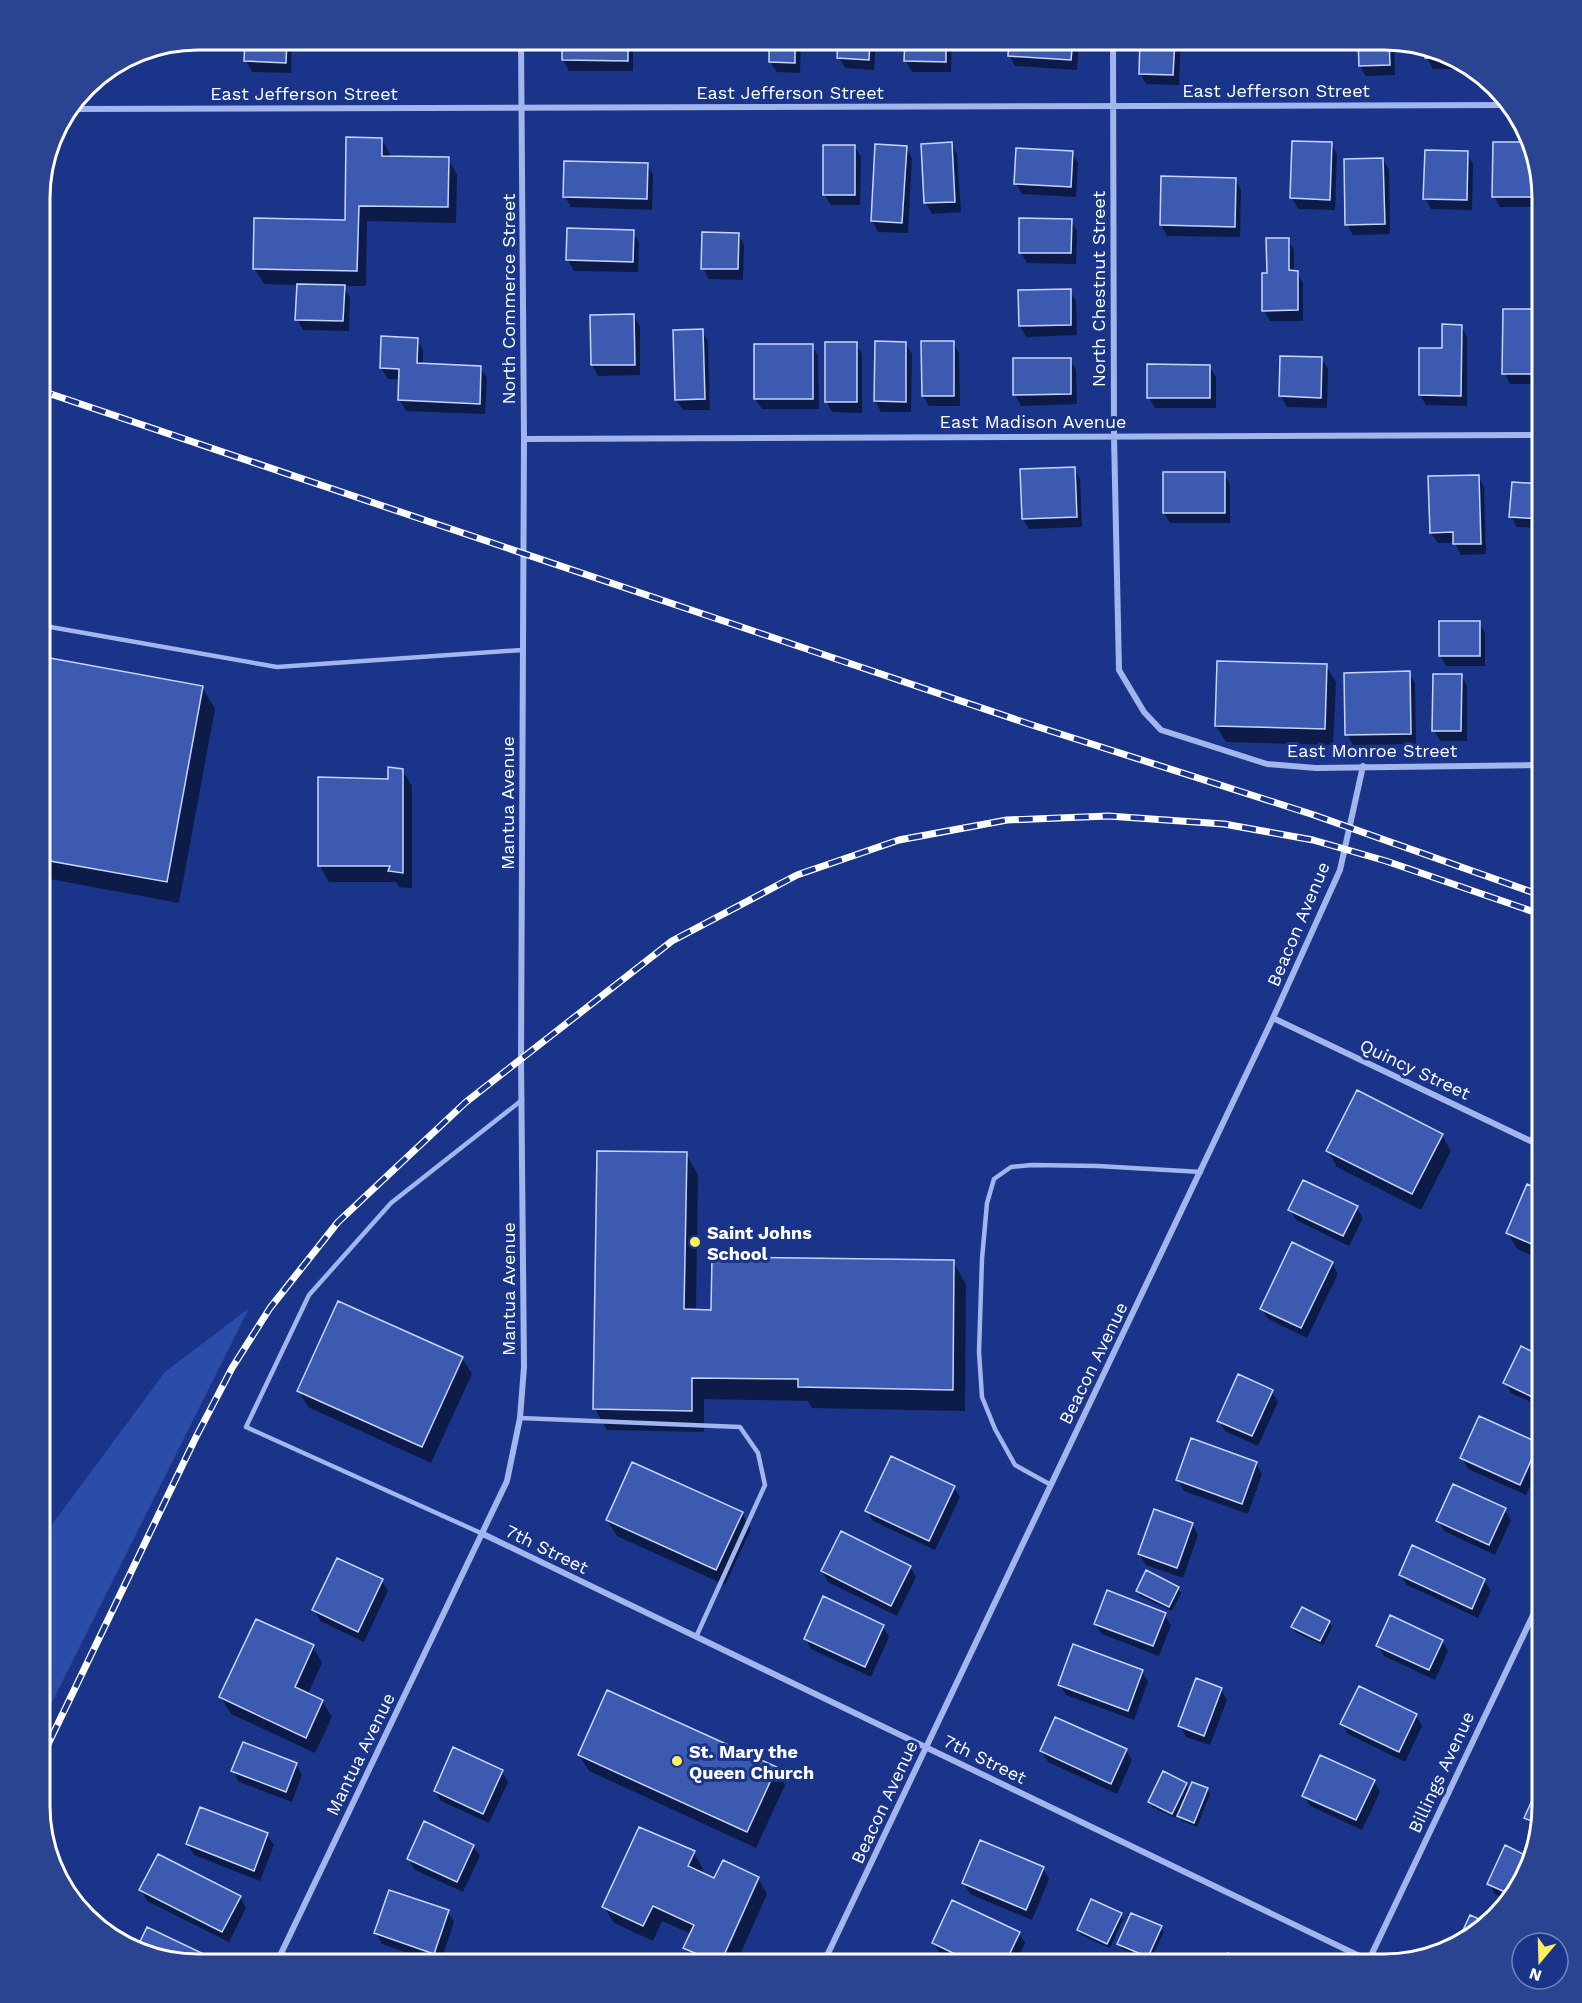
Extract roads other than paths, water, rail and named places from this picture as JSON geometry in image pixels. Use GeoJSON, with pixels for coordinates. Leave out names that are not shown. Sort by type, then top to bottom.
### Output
{"type":"FeatureCollection","features":[{"type":"Feature","properties":{"kind":"street","name":"North Commerce Street"},"geometry":{"type":"LineString","coordinates":[[521,50],[524,438],[524,554],[522,559]]}},
{"type":"Feature","properties":{"kind":"street","name":"North Chestnut Street"},"geometry":{"type":"LineString","coordinates":[[1113,50],[1114,436],[1118,646]]}},
{"type":"Feature","properties":{"kind":"street","name":"East Jefferson Street"},"geometry":{"type":"LineString","coordinates":[[79,109],[1500,105]]}},
{"type":"Feature","properties":{"kind":"street","name":"East Madison Avenue"},"geometry":{"type":"LineString","coordinates":[[524,438],[1532,435]]}},
{"type":"Feature","properties":{"kind":"street","name":"Mantua Avenue"},"geometry":{"type":"LineString","coordinates":[[281,1954],[483,1534],[507,1481],[515,1450],[524,1367],[522,559]]}},
{"type":"Feature","properties":{"kind":"street","name":"East Monroe Street"},"geometry":{"type":"LineString","coordinates":[[1118,646],[1119,670],[1144,712],[1161,730],[1268,764],[1316,768],[1532,765]]}},
{"type":"Feature","properties":{"kind":"street","name":"Beacon Avenue"},"geometry":{"type":"LineString","coordinates":[[828,1954],[1201,1172],[1340,870],[1363,766]]}},
{"type":"Feature","properties":{"kind":"street","name":"Quincy Street"},"geometry":{"type":"LineString","coordinates":[[1273,1018],[1531,1141]]}},
{"type":"Feature","properties":{"kind":"street","name":"7th Street"},"geometry":{"type":"LineString","coordinates":[[483,1534],[1351,1954]]}},
{"type":"Feature","properties":{"kind":"street","name":"Billings Avenue"},"geometry":{"type":"LineString","coordinates":[[1372,1954],[1532,1617]]}},
{"type":"Feature","properties":{"kind":"lane"},"geometry":{"type":"LineString","coordinates":[[50,627],[277,667],[522,650]]}},
{"type":"Feature","properties":{"kind":"lane"},"geometry":{"type":"LineString","coordinates":[[483,1534],[246,1427],[309,1295],[391,1203],[522,1100]]}},
{"type":"Feature","properties":{"kind":"lane"},"geometry":{"type":"LineString","coordinates":[[1051,1485],[1015,1465],[995,1429],[982,1397],[979,1352],[982,1259],[987,1203],[994,1179],[1011,1167],[1032,1165],[1201,1172]]}},
{"type":"Feature","properties":{"kind":"lane"},"geometry":{"type":"LineString","coordinates":[[520,1418],[740,1427],[758,1453],[765,1485],[696,1637]]}},
{"type":"Feature","properties":{"kind":"railway"},"geometry":{"type":"LineString","coordinates":[[50,394],[1029,724],[1314,815],[1532,892]]}},
{"type":"Feature","properties":{"kind":"railway"},"geometry":{"type":"LineString","coordinates":[[50,1740],[196,1437],[232,1368],[270,1308],[338,1222],[466,1102],[672,941],[797,875],[899,840],[1007,820],[1108,816],[1224,824],[1313,840],[1386,861],[1532,911]]}},
{"type":"Feature","properties":{"kind":"place","name":"Saint Johns School"},"geometry":{"type":"Point","coordinates":[695,1242]}},
{"type":"Feature","properties":{"kind":"place","name":"St. Mary the Queen Church"},"geometry":{"type":"Point","coordinates":[677,1761]}}]}
